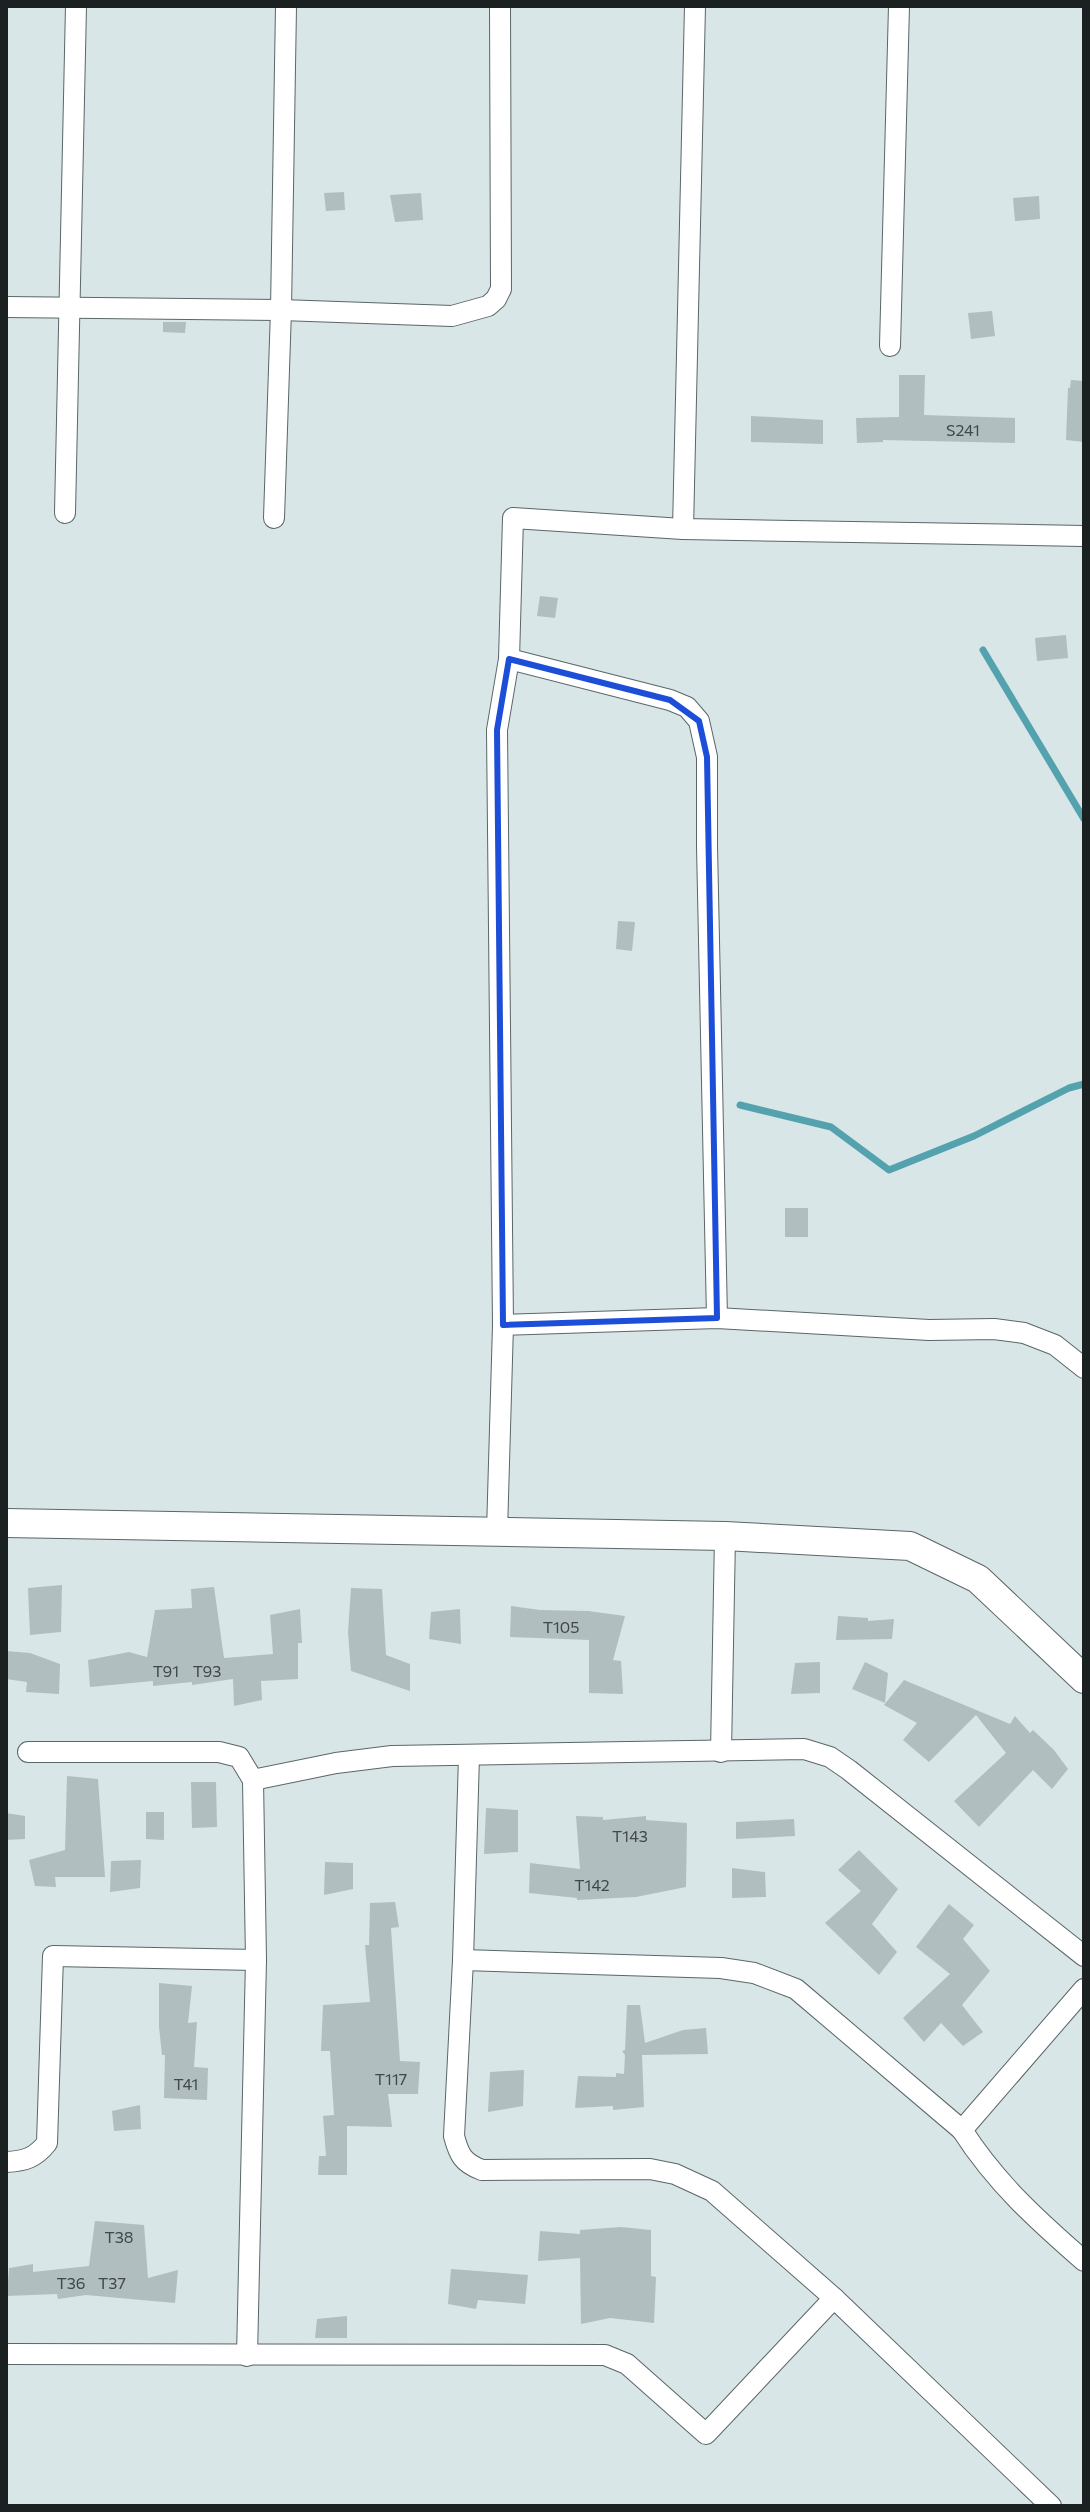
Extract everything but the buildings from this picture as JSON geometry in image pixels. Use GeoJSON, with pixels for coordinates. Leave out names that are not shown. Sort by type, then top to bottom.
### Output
{"type":"FeatureCollection","features":[{"type":"Feature","properties":{"kind":"street"},"geometry":{"type":"LineString","coordinates":[[65,513],[76,6]]}},
{"type":"Feature","properties":{"kind":"street"},"geometry":{"type":"LineString","coordinates":[[274,518],[286,6]]}},
{"type":"Feature","properties":{"kind":"street"},"geometry":{"type":"LineString","coordinates":[[6,307],[281,310],[452,316],[488,306],[501,289],[500,6]]}},
{"type":"Feature","properties":{"kind":"street"},"geometry":{"type":"LineString","coordinates":[[683,529],[695,6]]}},
{"type":"Feature","properties":{"kind":"street"},"geometry":{"type":"LineString","coordinates":[[890,346],[899,6]]}},
{"type":"Feature","properties":{"kind":"street"},"geometry":{"type":"LineString","coordinates":[[497,1532],[503,1325],[497,730],[509,659],[513,518],[683,529],[1084,536]]}},
{"type":"Feature","properties":{"kind":"street"},"geometry":{"type":"LineString","coordinates":[[509,659],[670,700],[687,707],[699,721],[707,757],[717,1318]]}},
{"type":"Feature","properties":{"kind":"street"},"geometry":{"type":"LineString","coordinates":[[503,1325],[717,1318],[929,1330],[994,1329],[1024,1333],[1055,1345],[1084,1368]]}},
{"type":"Feature","properties":{"kind":"street"},"geometry":{"type":"LineString","coordinates":[[6,1523],[725,1536],[910,1546],[978,1579],[1084,1679]]}},
{"type":"Feature","properties":{"kind":"street"},"geometry":{"type":"LineString","coordinates":[[721,1752],[725,1536]]}},
{"type":"Feature","properties":{"kind":"street"},"geometry":{"type":"LineString","coordinates":[[253,1780],[392,1756],[804,1749],[830,1757],[849,1770],[1084,1956]]}},
{"type":"Feature","properties":{"kind":"street"},"geometry":{"type":"LineString","coordinates":[[28,1752],[219,1752],[239,1757],[253,1780],[256,1960],[247,2356]]}},
{"type":"Feature","properties":{"kind":"street"},"geometry":{"type":"LineString","coordinates":[[469,1756],[454,2136],[459,2154],[467,2165],[482,2170],[650,2169],[675,2174],[712,2191],[834,2298],[1051,2506]]}},
{"type":"Feature","properties":{"kind":"street"},"geometry":{"type":"LineString","coordinates":[[6,2162],[23,2161],[38,2155],[47,2143],[53,1956],[256,1960]]}},
{"type":"Feature","properties":{"kind":"street"},"geometry":{"type":"LineString","coordinates":[[463,1960],[721,1968],[754,1973],[796,1989],[962,2130],[985,2166],[1035,2218],[1084,2261]]}},
{"type":"Feature","properties":{"kind":"street"},"geometry":{"type":"LineString","coordinates":[[962,2130],[1084,1989]]}},
{"type":"Feature","properties":{"kind":"street"},"geometry":{"type":"LineString","coordinates":[[6,2354],[605,2355],[627,2364],[706,2434],[834,2298]]}},
{"type":"Feature","properties":{"kind":"highlighted area"},"geometry":{"type":"Polygon","coordinates":[[[509,659],[670,700],[699,721],[707,757],[717,1318],[503,1325],[497,730],[509,659]]]}},
{"type":"Feature","properties":{"kind":"waterway"},"geometry":{"type":"LineString","coordinates":[[983,650],[1084,819]]}},
{"type":"Feature","properties":{"kind":"waterway"},"geometry":{"type":"LineString","coordinates":[[740,1105],[831,1127],[889,1170],[974,1136],[1069,1088],[1084,1084]]}}]}
